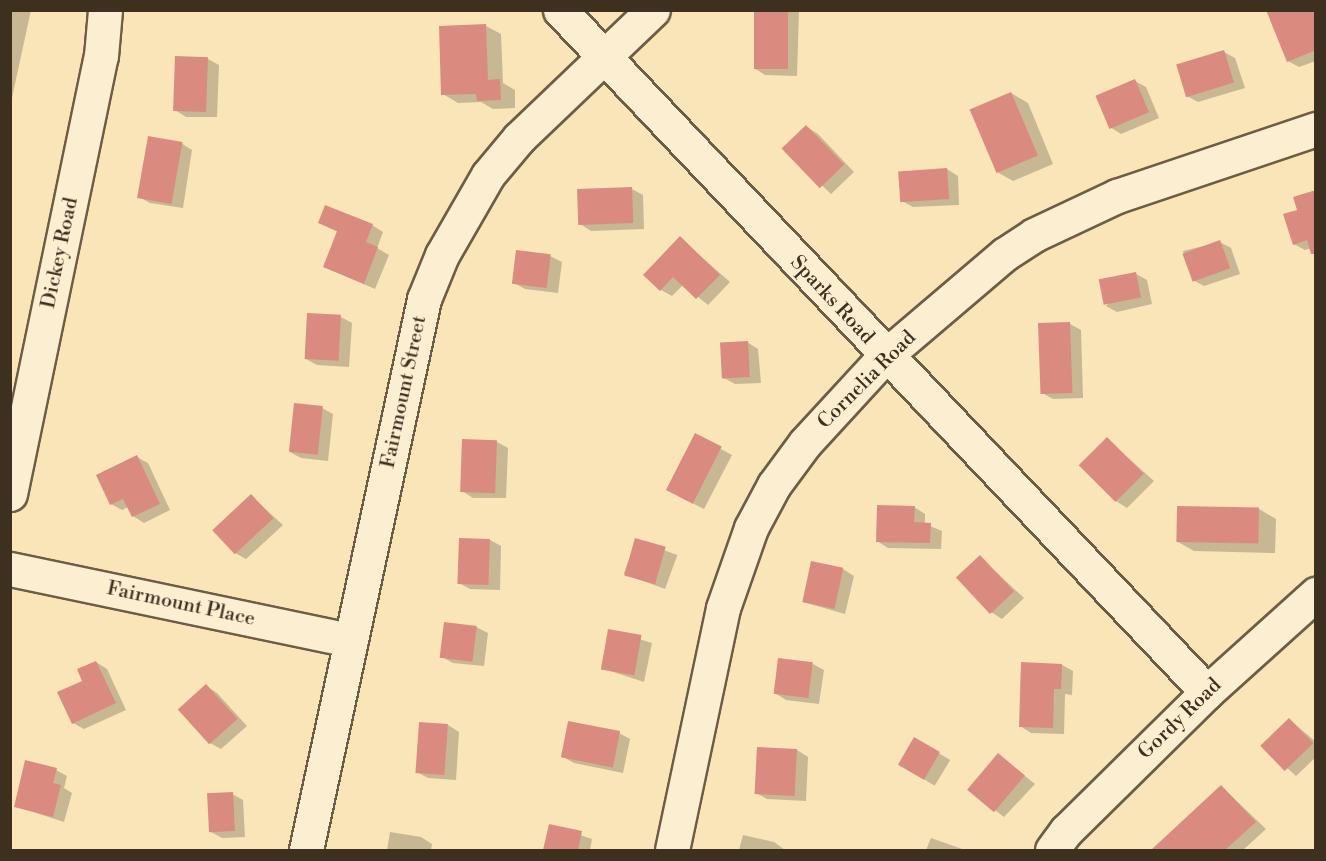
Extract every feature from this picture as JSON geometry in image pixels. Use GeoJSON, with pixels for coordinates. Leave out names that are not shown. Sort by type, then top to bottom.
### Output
{"type":"FeatureCollection","features":[{"type":"Feature","properties":{"kind":"street","name":"Dickey Road"},"geometry":{"type":"LineString","coordinates":[[10,495],[101,56],[105,10]]}},
{"type":"Feature","properties":{"kind":"street","name":"Sparks Road"},"geometry":{"type":"LineString","coordinates":[[560,10],[885,356],[1207,692]]}},
{"type":"Feature","properties":{"kind":"street","name":"Fairmount Street"},"geometry":{"type":"LineString","coordinates":[[306,850],[424,299],[442,255],[488,175],[519,138],[653,10]]}},
{"type":"Feature","properties":{"kind":"street","name":"Cornelia Road"},"geometry":{"type":"LineString","coordinates":[[672,850],[723,608],[752,528],[774,485],[805,443],[885,356],[1005,254],[1057,223],[1117,196],[1316,129]]}},
{"type":"Feature","properties":{"kind":"street","name":"Fairmount Place"},"geometry":{"type":"LineString","coordinates":[[10,569],[351,639]]}},
{"type":"Feature","properties":{"kind":"street","name":"Gordy Road"},"geometry":{"type":"LineString","coordinates":[[1052,850],[1066,831],[1207,692],[1316,594]]}},
{"type":"Feature","properties":{"kind":"building"},"geometry":{"type":"Polygon","coordinates":[[[754,10],[788,10],[788,69],[754,69],[754,10]]]}},
{"type":"Feature","properties":{"kind":"building"},"geometry":{"type":"Polygon","coordinates":[[[1266,10],[1316,10],[1316,50],[1287,62],[1266,10]]]}},
{"type":"Feature","properties":{"kind":"building"},"geometry":{"type":"Polygon","coordinates":[[[486,24],[488,80],[500,79],[501,100],[477,101],[476,94],[441,95],[439,26],[486,24]]]}},
{"type":"Feature","properties":{"kind":"building"},"geometry":{"type":"Polygon","coordinates":[[[1224,50],[1234,83],[1186,97],[1176,65],[1224,50]]]}},
{"type":"Feature","properties":{"kind":"building"},"geometry":{"type":"Polygon","coordinates":[[[175,56],[208,57],[206,112],[173,111],[175,56]]]}},
{"type":"Feature","properties":{"kind":"building"},"geometry":{"type":"Polygon","coordinates":[[[1135,79],[1149,112],[1109,129],[1095,96],[1135,79]]]}},
{"type":"Feature","properties":{"kind":"building"},"geometry":{"type":"Polygon","coordinates":[[[1011,92],[1038,156],[997,173],[970,110],[1011,92]]]}},
{"type":"Feature","properties":{"kind":"building"},"geometry":{"type":"Polygon","coordinates":[[[806,125],[844,165],[820,188],[782,149],[806,125]]]}},
{"type":"Feature","properties":{"kind":"building"},"geometry":{"type":"Polygon","coordinates":[[[148,136],[182,142],[172,204],[137,198],[148,136]]]}},
{"type":"Feature","properties":{"kind":"building"},"geometry":{"type":"Polygon","coordinates":[[[947,168],[949,199],[900,202],[898,171],[947,168]]]}},
{"type":"Feature","properties":{"kind":"building"},"geometry":{"type":"Polygon","coordinates":[[[632,187],[633,223],[578,225],[577,189],[632,187]]]}},
{"type":"Feature","properties":{"kind":"building"},"geometry":{"type":"Polygon","coordinates":[[[1316,190],[1316,254],[1311,254],[1307,240],[1293,245],[1283,214],[1297,210],[1293,197],[1316,190]]]}},
{"type":"Feature","properties":{"kind":"building"},"geometry":{"type":"Polygon","coordinates":[[[325,205],[373,224],[366,242],[378,247],[364,284],[323,267],[337,231],[318,223],[325,205]]]}},
{"type":"Feature","properties":{"kind":"building"},"geometry":{"type":"Polygon","coordinates":[[[680,236],[720,275],[696,299],[673,277],[660,291],[643,275],[680,236]]]}},
{"type":"Feature","properties":{"kind":"building"},"geometry":{"type":"Polygon","coordinates":[[[1220,240],[1230,268],[1193,282],[1182,254],[1220,240]]]}},
{"type":"Feature","properties":{"kind":"building"},"geometry":{"type":"Polygon","coordinates":[[[516,250],[551,254],[547,288],[512,284],[516,250]]]}},
{"type":"Feature","properties":{"kind":"building"},"geometry":{"type":"Polygon","coordinates":[[[1136,272],[1141,298],[1104,305],[1099,279],[1136,272]]]}},
{"type":"Feature","properties":{"kind":"building"},"geometry":{"type":"Polygon","coordinates":[[[307,313],[341,315],[339,361],[305,359],[307,313]]]}},
{"type":"Feature","properties":{"kind":"building"},"geometry":{"type":"Polygon","coordinates":[[[1070,322],[1072,393],[1040,394],[1038,323],[1070,322]]]}},
{"type":"Feature","properties":{"kind":"building"},"geometry":{"type":"Polygon","coordinates":[[[748,341],[750,377],[722,378],[720,342],[748,341]]]}},
{"type":"Feature","properties":{"kind":"building"},"geometry":{"type":"Polygon","coordinates":[[[294,403],[323,406],[318,455],[289,452],[294,403]]]}},
{"type":"Feature","properties":{"kind":"building"},"geometry":{"type":"Polygon","coordinates":[[[695,433],[722,447],[693,504],[666,490],[695,433]]]}},
{"type":"Feature","properties":{"kind":"building"},"geometry":{"type":"Polygon","coordinates":[[[1107,437],[1144,474],[1115,502],[1079,465],[1107,437]]]}},
{"type":"Feature","properties":{"kind":"building"},"geometry":{"type":"Polygon","coordinates":[[[462,439],[497,440],[495,493],[460,492],[462,439]]]}},
{"type":"Feature","properties":{"kind":"building"},"geometry":{"type":"Polygon","coordinates":[[[137,455],[160,504],[132,517],[123,499],[110,505],[96,475],[137,455]]]}},
{"type":"Feature","properties":{"kind":"building"},"geometry":{"type":"Polygon","coordinates":[[[251,494],[274,518],[235,554],[212,530],[251,494]]]}},
{"type":"Feature","properties":{"kind":"building"},"geometry":{"type":"Polygon","coordinates":[[[877,505],[915,506],[914,522],[931,523],[930,543],[876,542],[877,505]]]}},
{"type":"Feature","properties":{"kind":"building"},"geometry":{"type":"Polygon","coordinates":[[[1177,506],[1259,507],[1258,543],[1176,542],[1177,506]]]}},
{"type":"Feature","properties":{"kind":"building"},"geometry":{"type":"Polygon","coordinates":[[[459,538],[490,539],[488,585],[457,584],[459,538]]]}},
{"type":"Feature","properties":{"kind":"building"},"geometry":{"type":"Polygon","coordinates":[[[635,538],[666,547],[655,584],[624,575],[635,538]]]}},
{"type":"Feature","properties":{"kind":"building"},"geometry":{"type":"Polygon","coordinates":[[[980,555],[1014,592],[990,614],[956,578],[980,555]]]}},
{"type":"Feature","properties":{"kind":"building"},"geometry":{"type":"Polygon","coordinates":[[[811,561],[843,568],[835,609],[802,602],[811,561]]]}},
{"type":"Feature","properties":{"kind":"building"},"geometry":{"type":"Polygon","coordinates":[[[444,622],[477,626],[472,662],[440,658],[444,622]]]}},
{"type":"Feature","properties":{"kind":"building"},"geometry":{"type":"Polygon","coordinates":[[[608,629],[641,635],[634,675],[601,669],[608,629]]]}},
{"type":"Feature","properties":{"kind":"building"},"geometry":{"type":"Polygon","coordinates":[[[778,658],[813,662],[808,698],[774,694],[778,658]]]}},
{"type":"Feature","properties":{"kind":"building"},"geometry":{"type":"Polygon","coordinates":[[[96,661],[116,703],[72,724],[57,692],[82,681],[77,669],[96,661]]]}},
{"type":"Feature","properties":{"kind":"building"},"geometry":{"type":"Polygon","coordinates":[[[1021,662],[1062,664],[1061,689],[1054,689],[1053,728],[1019,727],[1021,662]]]}},
{"type":"Feature","properties":{"kind":"building"},"geometry":{"type":"Polygon","coordinates":[[[206,684],[237,719],[209,744],[178,709],[206,684]]]}},
{"type":"Feature","properties":{"kind":"building"},"geometry":{"type":"Polygon","coordinates":[[[1289,718],[1313,743],[1285,771],[1260,746],[1289,718]]]}},
{"type":"Feature","properties":{"kind":"building"},"geometry":{"type":"Polygon","coordinates":[[[568,721],[620,731],[613,767],[561,757],[568,721]]]}},
{"type":"Feature","properties":{"kind":"building"},"geometry":{"type":"Polygon","coordinates":[[[419,722],[448,724],[444,775],[415,773],[419,722]]]}},
{"type":"Feature","properties":{"kind":"building"},"geometry":{"type":"Polygon","coordinates":[[[914,737],[940,752],[924,780],[898,765],[914,737]]]}},
{"type":"Feature","properties":{"kind":"building"},"geometry":{"type":"Polygon","coordinates":[[[757,747],[797,749],[794,796],[755,794],[757,747]]]}},
{"type":"Feature","properties":{"kind":"building"},"geometry":{"type":"Polygon","coordinates":[[[998,753],[1025,775],[994,812],[967,790],[998,753]]]}},
{"type":"Feature","properties":{"kind":"building"},"geometry":{"type":"Polygon","coordinates":[[[25,760],[57,768],[53,783],[61,785],[53,817],[14,807],[25,760]]]}},
{"type":"Feature","properties":{"kind":"building"},"geometry":{"type":"Polygon","coordinates":[[[1221,785],[1256,822],[1225,850],[1151,850],[1221,785]]]}},
{"type":"Feature","properties":{"kind":"building"},"geometry":{"type":"Polygon","coordinates":[[[233,792],[235,831],[209,832],[207,793],[233,792]]]}},
{"type":"Feature","properties":{"kind":"building"},"geometry":{"type":"Polygon","coordinates":[[[549,824],[582,831],[578,850],[543,850],[549,824]]]}}]}
